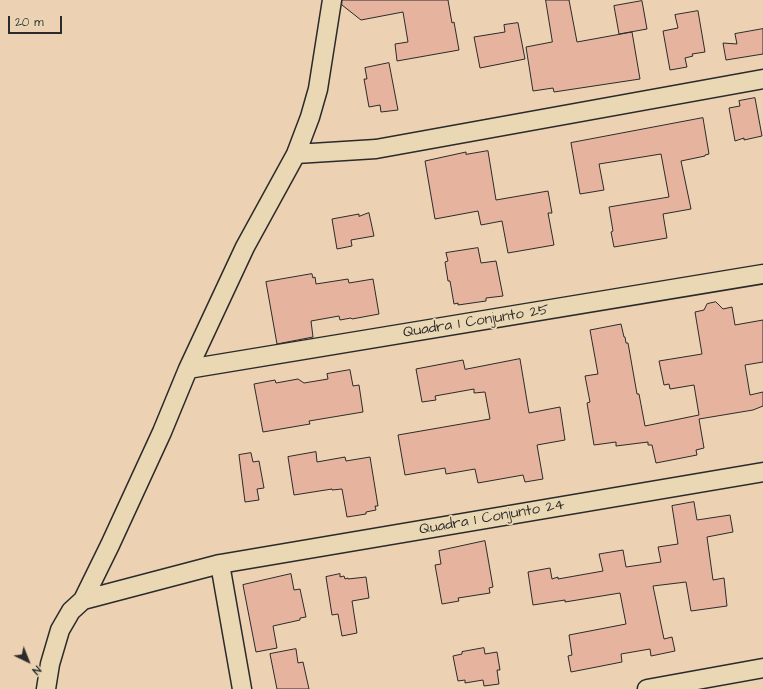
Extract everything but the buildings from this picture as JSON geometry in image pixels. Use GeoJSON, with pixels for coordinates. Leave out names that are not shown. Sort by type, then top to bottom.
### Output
{"type":"FeatureCollection","features":[{"type":"Feature","properties":{"kind":"street"},"geometry":{"type":"LineString","coordinates":[[46,689],[50,664],[60,630],[71,611],[83,600],[131,501],[188,369],[245,247],[296,154],[310,117],[318,90],[332,0]]}},
{"type":"Feature","properties":{"kind":"street"},"geometry":{"type":"LineString","coordinates":[[296,154],[376,149],[763,79]]}},
{"type":"Feature","properties":{"kind":"street","name":"Quadra 1 Conjunto 25"},"geometry":{"type":"LineString","coordinates":[[188,369],[763,274]]}},
{"type":"Feature","properties":{"kind":"street","name":"Quadra 1 Conjunto 24"},"geometry":{"type":"LineString","coordinates":[[83,600],[220,564],[763,472]]}},
{"type":"Feature","properties":{"kind":"street"},"geometry":{"type":"LineString","coordinates":[[220,564],[242,689]]}},
{"type":"Feature","properties":{"kind":"street"},"geometry":{"type":"LineString","coordinates":[[647,689],[763,668]]}}]}
